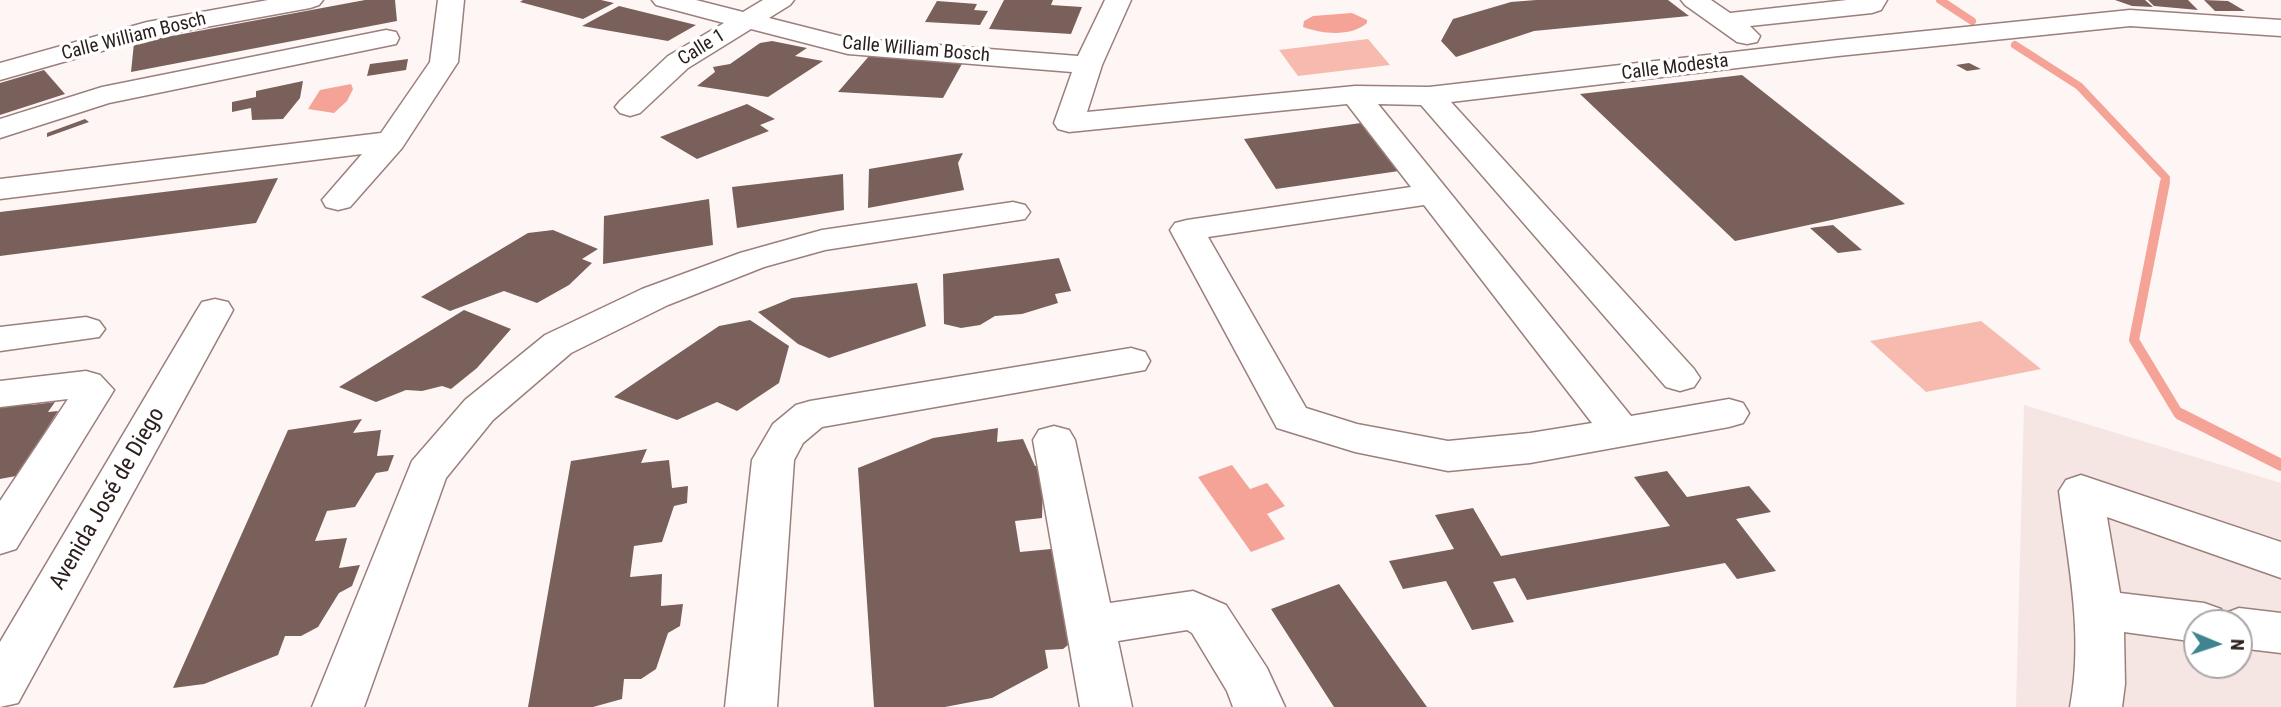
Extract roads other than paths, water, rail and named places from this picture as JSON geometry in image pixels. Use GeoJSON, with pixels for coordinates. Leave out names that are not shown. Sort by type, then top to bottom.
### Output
{"type":"FeatureCollection","features":[{"type":"Feature","properties":{"kind":"street","name":"Calle William Bosch"},"geometry":{"type":"LineString","coordinates":[[0,72],[147,30],[310,0]]}},
{"type":"Feature","properties":{"kind":"street"},"geometry":{"type":"LineString","coordinates":[[338,200],[391,141],[444,62],[451,0]]}},
{"type":"Feature","properties":{"kind":"street","name":"Calle William Bosch"},"geometry":{"type":"LineString","coordinates":[[665,0],[848,46],[1088,65]]}},
{"type":"Feature","properties":{"kind":"street","name":"Calle 1"},"geometry":{"type":"LineString","coordinates":[[630,107],[678,62],[781,0]]}},
{"type":"Feature","properties":{"kind":"street"},"geometry":{"type":"LineString","coordinates":[[1088,65],[1118,0]]}},
{"type":"Feature","properties":{"kind":"street"},"geometry":{"type":"LineString","coordinates":[[1693,0],[1774,56]]}},
{"type":"Feature","properties":{"kind":"street"},"geometry":{"type":"LineString","coordinates":[[1726,21],[1872,5],[1874,0]]}},
{"type":"Feature","properties":{"kind":"street","name":"Calle Modesta"},"geometry":{"type":"LineString","coordinates":[[1088,65],[1069,123],[1355,96],[1429,96],[2130,18],[2281,28]]}},
{"type":"Feature","properties":{"kind":"street"},"geometry":{"type":"LineString","coordinates":[[0,129],[102,96],[386,38]]}},
{"type":"Feature","properties":{"kind":"street"},"geometry":{"type":"LineString","coordinates":[[1355,96],[1621,432]]}},
{"type":"Feature","properties":{"kind":"street"},"geometry":{"type":"LineString","coordinates":[[1429,96],[1681,378]]}},
{"type":"Feature","properties":{"kind":"street"},"geometry":{"type":"LineString","coordinates":[[0,189],[391,141]]}},
{"type":"Feature","properties":{"kind":"street"},"geometry":{"type":"LineString","coordinates":[[1433,194],[1187,230],[1291,418],[1355,438],[1448,456],[1530,449],[1729,413]]}},
{"type":"Feature","properties":{"kind":"street"},"geometry":{"type":"LineString","coordinates":[[338,707],[427,472],[479,410],[558,344],[655,297],[821,240],[1013,212]]}},
{"type":"Feature","properties":{"kind":"street","name":"Avenida José de Diego"},"geometry":{"type":"LineString","coordinates":[[0,688],[215,310]]}},
{"type":"Feature","properties":{"kind":"street"},"geometry":{"type":"LineString","coordinates":[[0,339],[86,329]]}},
{"type":"Feature","properties":{"kind":"street"},"geometry":{"type":"LineString","coordinates":[[751,707],[773,460],[788,434],[810,415],[1131,361]]}},
{"type":"Feature","properties":{"kind":"street"},"geometry":{"type":"LineString","coordinates":[[0,394],[86,384],[94,390],[16,490],[0,537]]}},
{"type":"Feature","properties":{"kind":"street"},"geometry":{"type":"LineString","coordinates":[[1054,440],[1106,707]]}},
{"type":"Feature","properties":{"kind":"street"},"geometry":{"type":"LineString","coordinates":[[2096,707],[2102,682],[2081,491],[2281,560]]}},
{"type":"Feature","properties":{"kind":"street"},"geometry":{"type":"LineString","coordinates":[[2096,609],[2183,620]]}},
{"type":"Feature","properties":{"kind":"street"},"geometry":{"type":"LineString","coordinates":[[1090,626],[1193,610],[1209,619],[1249,683],[1259,707]]}},
{"type":"Feature","properties":{"kind":"street"},"geometry":{"type":"LineString","coordinates":[[2253,630],[2281,633]]}},
{"type":"Feature","properties":{"kind":"waterway"},"geometry":{"type":"LineString","coordinates":[[1940,0],[1972,21]]}},
{"type":"Feature","properties":{"kind":"waterway"},"geometry":{"type":"LineString","coordinates":[[2015,45],[2079,86],[2166,178],[2165,184]]}},
{"type":"Feature","properties":{"kind":"waterway"},"geometry":{"type":"LineString","coordinates":[[2165,182],[2134,340],[2178,413],[2183,416]]}},
{"type":"Feature","properties":{"kind":"waterway"},"geometry":{"type":"LineString","coordinates":[[2180,414],[2281,465]]}}]}
